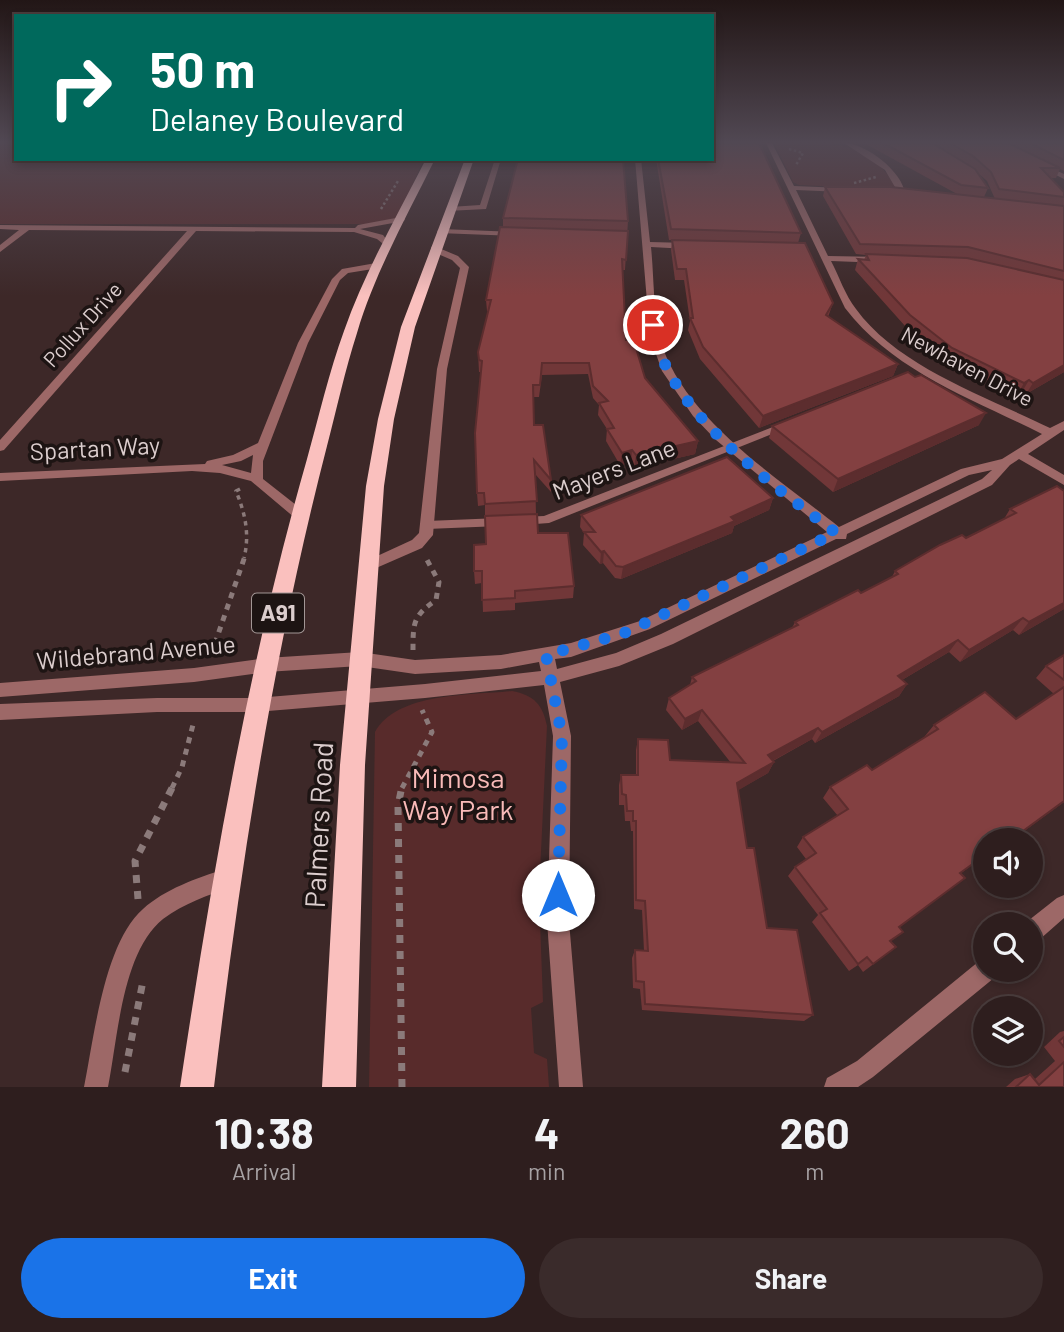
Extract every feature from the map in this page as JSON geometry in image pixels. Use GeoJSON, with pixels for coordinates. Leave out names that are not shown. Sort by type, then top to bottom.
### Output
{"type":"FeatureCollection","features":[{"type":"Feature","properties":{"kind":"highway","name":"A91"},"geometry":{"type":"LineString","coordinates":[[197,1087],[225,879],[256,705],[300,515],[350,332],[376,266],[414,194]]}},
{"type":"Feature","properties":{"kind":"highway","name":"Palmers Road"},"geometry":{"type":"LineString","coordinates":[[340,1087],[342,931],[356,697],[380,459],[393,384],[413,307],[456,194]]}},
{"type":"Feature","properties":{"kind":"street"},"geometry":{"type":"LineString","coordinates":[[450,209],[484,206],[488,194]]}},
{"type":"Feature","properties":{"kind":"street"},"geometry":{"type":"LineString","coordinates":[[640,194],[655,337],[661,359],[674,384],[697,414],[731,447],[856,547]]}},
{"type":"Feature","properties":{"kind":"street","name":"Newhaven Drive"},"geometry":{"type":"LineString","coordinates":[[794,194],[850,307],[864,326],[889,347],[925,369],[1061,428]]}},
{"type":"Feature","properties":{"kind":"street"},"geometry":{"type":"LineString","coordinates":[[325,229],[401,219]]}},
{"type":"Feature","properties":{"kind":"street"},"geometry":{"type":"LineString","coordinates":[[0,227],[325,229],[368,232],[380,237],[387,245]]}},
{"type":"Feature","properties":{"kind":"street"},"geometry":{"type":"LineString","coordinates":[[0,248],[27,227]]}},
{"type":"Feature","properties":{"kind":"street","name":"Pollux Drive"},"geometry":{"type":"LineString","coordinates":[[0,447],[194,228]]}},
{"type":"Feature","properties":{"kind":"street"},"geometry":{"type":"LineString","coordinates":[[438,240],[532,234]]}},
{"type":"Feature","properties":{"kind":"street"},"geometry":{"type":"LineString","coordinates":[[367,567],[417,544],[426,535],[442,369],[465,267],[438,240]]}},
{"type":"Feature","properties":{"kind":"street"},"geometry":{"type":"LineString","coordinates":[[643,240],[696,246]]}},
{"type":"Feature","properties":{"kind":"street"},"geometry":{"type":"LineString","coordinates":[[806,249],[824,254],[895,260]]}},
{"type":"Feature","properties":{"kind":"street"},"geometry":{"type":"LineString","coordinates":[[300,515],[255,478],[263,445],[303,343],[336,279],[345,271],[376,266]]}},
{"type":"Feature","properties":{"kind":"street"},"geometry":{"type":"LineString","coordinates":[[1012,458],[1061,428]]}},
{"type":"Feature","properties":{"kind":"street","name":"Spartan Way"},"geometry":{"type":"LineString","coordinates":[[192,467],[237,458],[263,445]]}},
{"type":"Feature","properties":{"kind":"street"},"geometry":{"type":"LineString","coordinates":[[1012,458],[1064,481]]}},
{"type":"Feature","properties":{"kind":"street","name":"Wildebrand Avenue"},"geometry":{"type":"LineString","coordinates":[[0,690],[194,676],[265,665],[360,659],[415,667],[501,662],[546,655],[622,634],[965,471],[1012,458]]}},
{"type":"Feature","properties":{"kind":"street","name":"Wildebrand Avenue"},"geometry":{"type":"LineString","coordinates":[[0,712],[256,705],[552,677],[636,653],[987,482],[1012,458]]}},
{"type":"Feature","properties":{"kind":"street","name":"Spartan Way"},"geometry":{"type":"LineString","coordinates":[[0,477],[192,467],[220,469],[255,478]]}},
{"type":"Feature","properties":{"kind":"street"},"geometry":{"type":"LineString","coordinates":[[546,655],[562,736],[558,921],[571,1087]]}},
{"type":"Feature","properties":{"kind":"street"},"geometry":{"type":"LineString","coordinates":[[71,708],[81,685]]}},
{"type":"Feature","properties":{"kind":"street"},"geometry":{"type":"LineString","coordinates":[[96,1087],[124,960],[141,926],[187,891],[225,879]]}},
{"type":"Feature","properties":{"kind":"street"},"geometry":{"type":"LineString","coordinates":[[1043,922],[1064,905]]}},
{"type":"Feature","properties":{"kind":"street"},"geometry":{"type":"LineString","coordinates":[[836,1087],[866,1069],[973,981]]}},
{"type":"Feature","properties":{"kind":"lane"},"geometry":{"type":"LineString","coordinates":[[913,376],[925,369]]}},
{"type":"Feature","properties":{"kind":"lane","name":"Mayers Lane"},"geometry":{"type":"LineString","coordinates":[[427,525],[544,520],[800,420]]}},
{"type":"Feature","properties":{"kind":"path"},"geometry":{"type":"LineString","coordinates":[[378,214],[390,194]]}},
{"type":"Feature","properties":{"kind":"path"},"geometry":{"type":"LineString","coordinates":[[415,667],[413,628],[418,612],[436,600],[439,582],[417,544]]}},
{"type":"Feature","properties":{"kind":"path"},"geometry":{"type":"LineString","coordinates":[[402,1087],[398,806],[404,779],[432,732],[415,692]]}},
{"type":"Feature","properties":{"kind":"green space"},"geometry":{"type":"Polygon","coordinates":[[[0,194],[409,194],[398,218],[366,224],[0,224],[0,194]]]}},
{"type":"Feature","properties":{"kind":"green space","name":"Mimosa Way Park"},"geometry":{"type":"Polygon","coordinates":[[[512,691],[526,695],[536,702],[543,712],[547,726],[539,894],[543,1002],[531,1008],[534,1053],[547,1059],[549,1087],[369,1087],[375,732],[386,719],[400,709],[417,703],[457,695],[512,691]]]}},
{"type":"Feature","properties":{"kind":"building"},"geometry":{"type":"Polygon","coordinates":[[[509,194],[626,194],[628,221],[503,218],[509,194]]]}},
{"type":"Feature","properties":{"kind":"building"},"geometry":{"type":"Polygon","coordinates":[[[664,194],[783,194],[801,233],[671,229],[664,194]]]}},
{"type":"Feature","properties":{"kind":"building"},"geometry":{"type":"Polygon","coordinates":[[[829,194],[952,194],[1064,206],[1064,271],[968,247],[860,244],[829,194]]]}},
{"type":"Feature","properties":{"kind":"building"},"geometry":{"type":"Polygon","coordinates":[[[1037,194],[1064,194],[1064,197],[1037,194]]]}},
{"type":"Feature","properties":{"kind":"building"},"geometry":{"type":"Polygon","coordinates":[[[500,227],[628,231],[626,260],[622,259],[626,340],[631,340],[636,348],[645,378],[698,441],[636,455],[632,450],[622,453],[607,429],[614,428],[599,403],[608,401],[593,386],[589,363],[542,363],[540,385],[533,385],[534,425],[543,425],[551,480],[534,460],[537,501],[485,504],[484,493],[477,493],[475,433],[482,361],[479,360],[478,352],[491,300],[486,300],[500,227]]]}},
{"type":"Feature","properties":{"kind":"building"},"geometry":{"type":"Polygon","coordinates":[[[672,240],[805,243],[833,303],[826,315],[898,364],[763,416],[703,347],[690,318],[693,318],[686,269],[677,269],[672,240]]]}},
{"type":"Feature","properties":{"kind":"building"},"geometry":{"type":"Polygon","coordinates":[[[866,254],[967,258],[1064,280],[1064,365],[1033,383],[1029,380],[1024,383],[952,348],[910,315],[858,259],[869,260],[866,254]]]}},
{"type":"Feature","properties":{"kind":"building"},"geometry":{"type":"Polygon","coordinates":[[[908,372],[915,377],[921,375],[986,413],[838,479],[772,426],[908,372]]]}},
{"type":"Feature","properties":{"kind":"building"},"geometry":{"type":"Polygon","coordinates":[[[727,457],[773,498],[731,517],[735,521],[623,567],[616,566],[584,532],[595,532],[581,515],[727,457]]]}},
{"type":"Feature","properties":{"kind":"building"},"geometry":{"type":"Polygon","coordinates":[[[1057,486],[1064,491],[1064,603],[1029,622],[1023,618],[969,650],[958,640],[898,676],[907,684],[822,732],[818,728],[768,755],[774,762],[737,783],[747,848],[754,848],[767,928],[797,930],[813,1015],[645,1004],[644,982],[636,981],[635,950],[648,951],[645,901],[636,900],[636,821],[633,821],[633,811],[627,811],[626,795],[622,794],[621,775],[638,775],[638,739],[668,740],[670,760],[745,763],[702,710],[685,719],[669,698],[696,681],[692,677],[798,625],[795,622],[858,590],[861,593],[898,574],[895,571],[940,545],[962,535],[966,538],[1016,513],[1010,509],[1057,486]]]}},
{"type":"Feature","properties":{"kind":"building"},"geometry":{"type":"Polygon","coordinates":[[[537,514],[538,533],[568,533],[574,586],[515,591],[515,598],[482,600],[482,571],[474,571],[474,545],[486,544],[485,516],[537,514]]]}},
{"type":"Feature","properties":{"kind":"building"},"geometry":{"type":"Polygon","coordinates":[[[1064,655],[1064,680],[1046,666],[1064,655]]]}},
{"type":"Feature","properties":{"kind":"building"},"geometry":{"type":"Polygon","coordinates":[[[1064,687],[1064,801],[1027,828],[973,828],[973,864],[960,873],[965,878],[899,927],[903,932],[890,941],[896,947],[873,964],[867,957],[858,964],[820,913],[827,909],[795,867],[816,853],[803,837],[848,809],[830,787],[867,765],[872,770],[938,729],[934,725],[985,692],[1016,719],[1064,687]]]}},
{"type":"Feature","properties":{"kind":"building"},"geometry":{"type":"Polygon","coordinates":[[[1064,1062],[1064,1087],[1016,1087],[1030,1074],[1039,1085],[1064,1062]]]}},
{"type":"Feature","properties":{"kind":"route"},"geometry":{"type":"LineString","coordinates":[[558,895],[562,736],[560,715],[546,655],[608,640],[645,625],[836,533],[731,447],[697,414],[674,384],[661,359],[653,325]]}}]}
